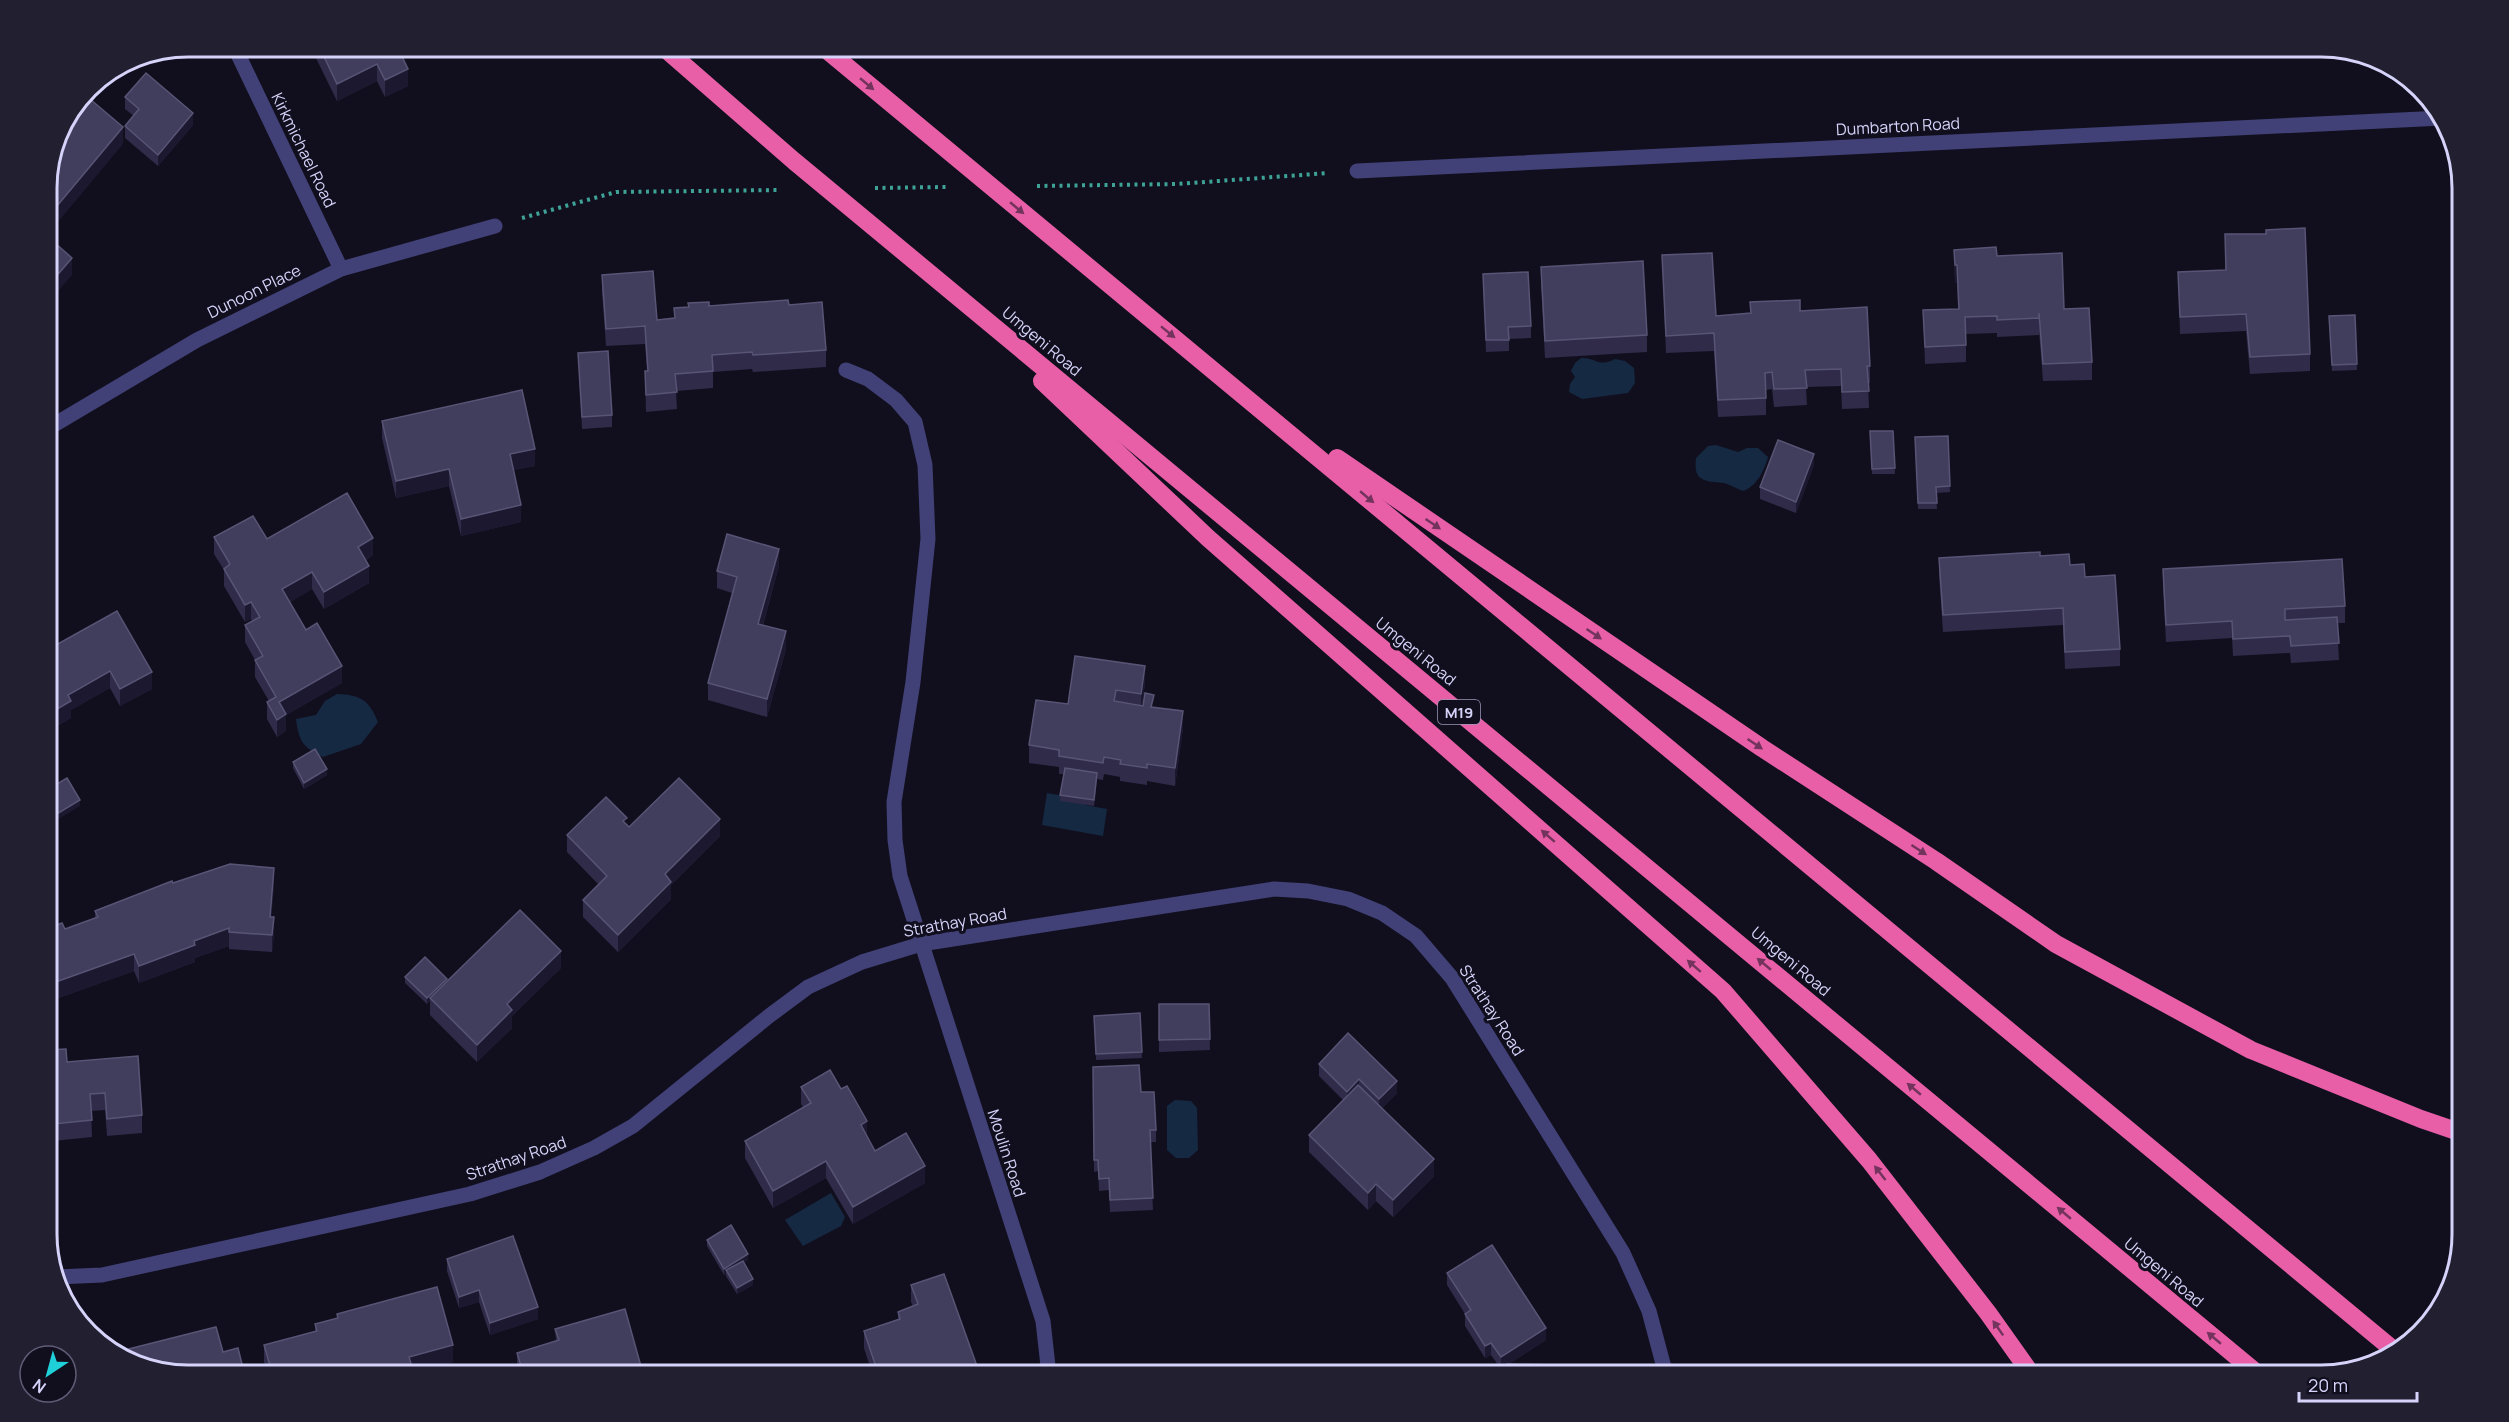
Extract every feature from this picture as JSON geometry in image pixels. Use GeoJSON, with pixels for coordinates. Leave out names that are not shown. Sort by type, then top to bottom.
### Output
{"type":"FeatureCollection","features":[{"type":"Feature","properties":{"kind":"highway","name":"Umgeni Road"},"geometry":{"type":"LineString","coordinates":[[675,57],[786,154],[2246,1365]]}},
{"type":"Feature","properties":{"kind":"highway"},"geometry":{"type":"LineString","coordinates":[[835,57],[2389,1346]]}},
{"type":"Feature","properties":{"kind":"highway"},"geometry":{"type":"LineString","coordinates":[[914,260],[1208,538],[1723,991],[1869,1160],[1988,1313],[2024,1365]]}},
{"type":"Feature","properties":{"kind":"highway"},"geometry":{"type":"LineString","coordinates":[[1246,396],[1762,748],[1936,861],[2056,944],[2251,1050],[2452,1130]]}},
{"type":"Feature","properties":{"kind":"street","name":"Kirkmichael Road"},"geometry":{"type":"LineString","coordinates":[[239,57],[341,269]]}},
{"type":"Feature","properties":{"kind":"street","name":"Dumbarton Road"},"geometry":{"type":"LineString","coordinates":[[1357,171],[2432,118]]}},
{"type":"Feature","properties":{"kind":"street","name":"Dunoon Place"},"geometry":{"type":"LineString","coordinates":[[57,423],[197,340],[341,269],[495,226]]}},
{"type":"Feature","properties":{"kind":"street","name":"Moulin Road"},"geometry":{"type":"LineString","coordinates":[[846,370],[868,379],[896,400],[915,422],[925,465],[928,539],[913,682],[894,802],[895,840],[900,876],[1043,1321],[1048,1365]]}},
{"type":"Feature","properties":{"kind":"street","name":"Strathay Road"},"geometry":{"type":"LineString","coordinates":[[64,1277],[102,1275],[137,1268],[470,1194],[540,1172],[594,1148],[633,1126],[808,987],[862,962],[921,944],[1274,889],[1308,891],[1348,899],[1382,913],[1416,936],[1452,978],[1623,1253],[1649,1311],[1663,1365]]}},
{"type":"Feature","properties":{"kind":"path"},"geometry":{"type":"LineString","coordinates":[[1034,186],[1177,184],[1357,171]]}},
{"type":"Feature","properties":{"kind":"path"},"geometry":{"type":"LineString","coordinates":[[867,188],[950,187]]}},
{"type":"Feature","properties":{"kind":"path"},"geometry":{"type":"LineString","coordinates":[[495,226],[616,192],[783,190]]}},
{"type":"Feature","properties":{"kind":"water"},"geometry":{"type":"Polygon","coordinates":[[[1581,358],[1601,362],[1615,359],[1625,361],[1634,368],[1635,383],[1628,393],[1582,399],[1569,392],[1570,384],[1575,377],[1571,371],[1581,358]]]}},
{"type":"Feature","properties":{"kind":"water"},"geometry":{"type":"Polygon","coordinates":[[[1716,445],[1738,452],[1747,448],[1758,448],[1768,457],[1762,473],[1752,486],[1743,491],[1726,484],[1706,481],[1699,476],[1696,472],[1696,458],[1708,446],[1716,445]]]}},
{"type":"Feature","properties":{"kind":"water"},"geometry":{"type":"Polygon","coordinates":[[[337,694],[363,700],[371,708],[378,722],[361,744],[323,757],[303,743],[296,719],[316,715],[325,701],[337,694]]]}},
{"type":"Feature","properties":{"kind":"water"},"geometry":{"type":"Polygon","coordinates":[[[1047,793],[1085,800],[1085,805],[1107,809],[1103,836],[1042,825],[1047,793]]]}},
{"type":"Feature","properties":{"kind":"water"},"geometry":{"type":"Polygon","coordinates":[[[1175,1100],[1191,1101],[1197,1108],[1198,1150],[1189,1158],[1176,1158],[1167,1150],[1167,1106],[1175,1100]]]}},
{"type":"Feature","properties":{"kind":"water"},"geometry":{"type":"Polygon","coordinates":[[[831,1193],[845,1217],[841,1226],[803,1246],[785,1220],[831,1193]]]}},
{"type":"Feature","properties":{"kind":"building"},"geometry":{"type":"Polygon","coordinates":[[[324,57],[402,57],[408,69],[385,80],[377,64],[337,84],[324,57]]]}},
{"type":"Feature","properties":{"kind":"building"},"geometry":{"type":"Polygon","coordinates":[[[146,73],[193,113],[158,155],[125,126],[139,109],[125,97],[146,73]]]}},
{"type":"Feature","properties":{"kind":"building"},"geometry":{"type":"Polygon","coordinates":[[[91,100],[123,127],[57,206],[57,179],[61,154],[75,122],[89,102],[91,100]]]}},
{"type":"Feature","properties":{"kind":"building"},"geometry":{"type":"Polygon","coordinates":[[[2305,228],[2310,354],[2250,357],[2246,314],[2180,317],[2178,272],[2226,270],[2225,234],[2266,234],[2266,230],[2305,228]]]}},
{"type":"Feature","properties":{"kind":"building"},"geometry":{"type":"Polygon","coordinates":[[[57,245],[72,258],[57,275],[57,245]]]}},
{"type":"Feature","properties":{"kind":"building"},"geometry":{"type":"Polygon","coordinates":[[[1996,247],[1997,256],[2062,253],[2064,309],[2089,308],[2092,362],[2043,364],[2039,313],[2039,318],[1997,320],[1997,316],[1965,317],[1966,345],[1925,347],[1923,310],[1959,309],[1954,250],[1996,247]]]}},
{"type":"Feature","properties":{"kind":"building"},"geometry":{"type":"Polygon","coordinates":[[[1712,253],[1716,316],[1751,313],[1750,302],[1800,300],[1800,311],[1867,307],[1869,391],[1842,392],[1841,369],[1805,370],[1807,388],[1774,389],[1772,372],[1765,373],[1766,398],[1718,400],[1714,333],[1666,336],[1662,255],[1712,253]]]}},
{"type":"Feature","properties":{"kind":"building"},"geometry":{"type":"Polygon","coordinates":[[[1643,261],[1647,335],[1545,341],[1541,267],[1643,261]]]}},
{"type":"Feature","properties":{"kind":"building"},"geometry":{"type":"Polygon","coordinates":[[[653,271],[657,320],[675,318],[674,308],[689,307],[688,303],[709,302],[709,306],[788,300],[789,305],[822,302],[826,350],[712,355],[713,371],[675,374],[677,392],[646,395],[645,371],[648,371],[645,326],[606,329],[602,275],[653,271]]]}},
{"type":"Feature","properties":{"kind":"building"},"geometry":{"type":"Polygon","coordinates":[[[1528,272],[1531,326],[1508,327],[1509,340],[1486,340],[1483,274],[1528,272]]]}},
{"type":"Feature","properties":{"kind":"building"},"geometry":{"type":"Polygon","coordinates":[[[2355,315],[2357,364],[2332,365],[2329,316],[2355,315]]]}},
{"type":"Feature","properties":{"kind":"building"},"geometry":{"type":"Polygon","coordinates":[[[608,351],[612,415],[582,417],[578,353],[608,351]]]}},
{"type":"Feature","properties":{"kind":"building"},"geometry":{"type":"Polygon","coordinates":[[[522,390],[535,449],[510,454],[521,505],[461,519],[449,469],[396,481],[382,421],[522,390]]]}},
{"type":"Feature","properties":{"kind":"building"},"geometry":{"type":"Polygon","coordinates":[[[1870,431],[1893,431],[1895,468],[1872,469],[1870,431]]]}},
{"type":"Feature","properties":{"kind":"building"},"geometry":{"type":"Polygon","coordinates":[[[1948,436],[1950,486],[1936,487],[1937,503],[1918,503],[1915,437],[1948,436]]]}},
{"type":"Feature","properties":{"kind":"building"},"geometry":{"type":"Polygon","coordinates":[[[1778,440],[1814,454],[1796,502],[1760,487],[1778,440]]]}},
{"type":"Feature","properties":{"kind":"building"},"geometry":{"type":"Polygon","coordinates":[[[347,493],[373,538],[358,547],[369,566],[324,592],[312,572],[282,589],[306,630],[317,623],[342,666],[279,702],[286,714],[277,720],[267,702],[276,697],[255,660],[263,656],[245,625],[260,617],[251,602],[245,605],[224,569],[230,564],[214,537],[253,516],[267,539],[347,493]]]}},
{"type":"Feature","properties":{"kind":"building"},"geometry":{"type":"Polygon","coordinates":[[[727,534],[779,549],[758,624],[786,631],[767,699],[708,683],[737,577],[717,571],[727,534]]]}},
{"type":"Feature","properties":{"kind":"building"},"geometry":{"type":"Polygon","coordinates":[[[2040,552],[2040,556],[2069,554],[2070,565],[2084,564],[2085,577],[2115,575],[2120,649],[2065,652],[2063,608],[1943,615],[1939,558],[2040,552]]]}},
{"type":"Feature","properties":{"kind":"building"},"geometry":{"type":"Polygon","coordinates":[[[2342,559],[2345,606],[2285,609],[2285,620],[2337,617],[2339,643],[2291,646],[2290,636],[2233,639],[2232,621],[2166,625],[2163,569],[2342,559]]]}},
{"type":"Feature","properties":{"kind":"building"},"geometry":{"type":"Polygon","coordinates":[[[117,611],[152,672],[120,689],[110,671],[68,695],[71,701],[57,709],[57,644],[117,611]]]}},
{"type":"Feature","properties":{"kind":"building"},"geometry":{"type":"Polygon","coordinates":[[[1075,656],[1145,666],[1141,694],[1116,690],[1114,701],[1143,706],[1145,693],[1154,695],[1151,707],[1183,711],[1175,768],[1147,764],[1147,768],[1120,764],[1121,760],[1104,757],[1103,763],[1059,756],[1059,750],[1029,745],[1036,700],[1068,704],[1075,656]]]}},
{"type":"Feature","properties":{"kind":"building"},"geometry":{"type":"Polygon","coordinates":[[[315,749],[327,769],[304,783],[293,762],[315,749]]]}},
{"type":"Feature","properties":{"kind":"building"},"geometry":{"type":"Polygon","coordinates":[[[1065,768],[1097,773],[1094,800],[1060,795],[1065,768]]]}},
{"type":"Feature","properties":{"kind":"building"},"geometry":{"type":"Polygon","coordinates":[[[67,778],[80,800],[57,814],[57,784],[67,778]]]}},
{"type":"Feature","properties":{"kind":"building"},"geometry":{"type":"Polygon","coordinates":[[[679,778],[720,819],[665,874],[671,882],[618,935],[583,900],[607,876],[567,835],[606,797],[627,818],[623,821],[629,827],[679,778]]]}},
{"type":"Feature","properties":{"kind":"building"},"geometry":{"type":"Polygon","coordinates":[[[230,864],[274,868],[270,917],[274,917],[272,935],[229,932],[229,928],[194,941],[195,945],[139,966],[134,954],[57,982],[57,925],[62,923],[65,929],[98,917],[95,911],[172,881],[173,883],[230,864]]]}},
{"type":"Feature","properties":{"kind":"building"},"geometry":{"type":"Polygon","coordinates":[[[520,910],[561,951],[507,1004],[512,1010],[477,1045],[430,998],[520,910]]]}},
{"type":"Feature","properties":{"kind":"building"},"geometry":{"type":"Polygon","coordinates":[[[425,957],[447,979],[427,998],[405,977],[425,957]]]}},
{"type":"Feature","properties":{"kind":"building"},"geometry":{"type":"Polygon","coordinates":[[[1159,1004],[1209,1004],[1210,1039],[1159,1040],[1159,1004]]]}},
{"type":"Feature","properties":{"kind":"building"},"geometry":{"type":"Polygon","coordinates":[[[1140,1013],[1142,1052],[1096,1054],[1094,1016],[1140,1013]]]}},
{"type":"Feature","properties":{"kind":"building"},"geometry":{"type":"Polygon","coordinates":[[[1348,1033],[1397,1081],[1379,1099],[1359,1079],[1347,1092],[1319,1064],[1348,1033]]]}},
{"type":"Feature","properties":{"kind":"building"},"geometry":{"type":"Polygon","coordinates":[[[57,1049],[66,1049],[67,1062],[138,1056],[142,1115],[107,1119],[105,1093],[90,1094],[92,1120],[57,1124],[57,1049]]]}},
{"type":"Feature","properties":{"kind":"building"},"geometry":{"type":"Polygon","coordinates":[[[1139,1065],[1141,1092],[1154,1092],[1156,1130],[1150,1130],[1153,1198],[1110,1200],[1109,1178],[1099,1179],[1098,1160],[1094,1160],[1093,1067],[1139,1065]]]}},
{"type":"Feature","properties":{"kind":"building"},"geometry":{"type":"Polygon","coordinates":[[[830,1070],[841,1089],[847,1086],[867,1121],[861,1125],[875,1151],[906,1133],[925,1166],[853,1207],[826,1161],[773,1191],[745,1141],[811,1103],[801,1087],[830,1070]]]}},
{"type":"Feature","properties":{"kind":"building"},"geometry":{"type":"Polygon","coordinates":[[[1358,1085],[1434,1159],[1393,1200],[1376,1184],[1368,1193],[1309,1135],[1358,1085]]]}},
{"type":"Feature","properties":{"kind":"building"},"geometry":{"type":"Polygon","coordinates":[[[731,1225],[748,1254],[724,1269],[707,1240],[731,1225]]]}},
{"type":"Feature","properties":{"kind":"building"},"geometry":{"type":"Polygon","coordinates":[[[513,1236],[538,1307],[490,1323],[479,1290],[459,1297],[447,1259],[513,1236]]]}},
{"type":"Feature","properties":{"kind":"building"},"geometry":{"type":"Polygon","coordinates":[[[1492,1245],[1546,1328],[1501,1357],[1491,1343],[1485,1346],[1465,1314],[1471,1310],[1447,1273],[1492,1245]]]}},
{"type":"Feature","properties":{"kind":"building"},"geometry":{"type":"Polygon","coordinates":[[[743,1261],[753,1279],[737,1288],[726,1270],[743,1261]]]}},
{"type":"Feature","properties":{"kind":"building"},"geometry":{"type":"Polygon","coordinates":[[[944,1274],[977,1365],[875,1365],[864,1331],[900,1319],[898,1312],[918,1304],[911,1285],[944,1274]]]}},
{"type":"Feature","properties":{"kind":"building"},"geometry":{"type":"Polygon","coordinates":[[[437,1287],[453,1345],[409,1357],[411,1365],[270,1365],[264,1345],[317,1331],[315,1324],[338,1318],[337,1314],[437,1287]]]}},
{"type":"Feature","properties":{"kind":"building"},"geometry":{"type":"Polygon","coordinates":[[[625,1309],[641,1365],[521,1365],[517,1353],[559,1340],[555,1329],[625,1309]]]}},
{"type":"Feature","properties":{"kind":"building"},"geometry":{"type":"Polygon","coordinates":[[[216,1327],[223,1352],[238,1348],[242,1365],[171,1364],[154,1361],[127,1349],[216,1327]]]}},
{"type":"Feature","properties":{"kind":"building"},"geometry":{"type":"Polygon","coordinates":[[[1507,1364],[1556,1365],[1507,1365],[1507,1364]]]}}]}
